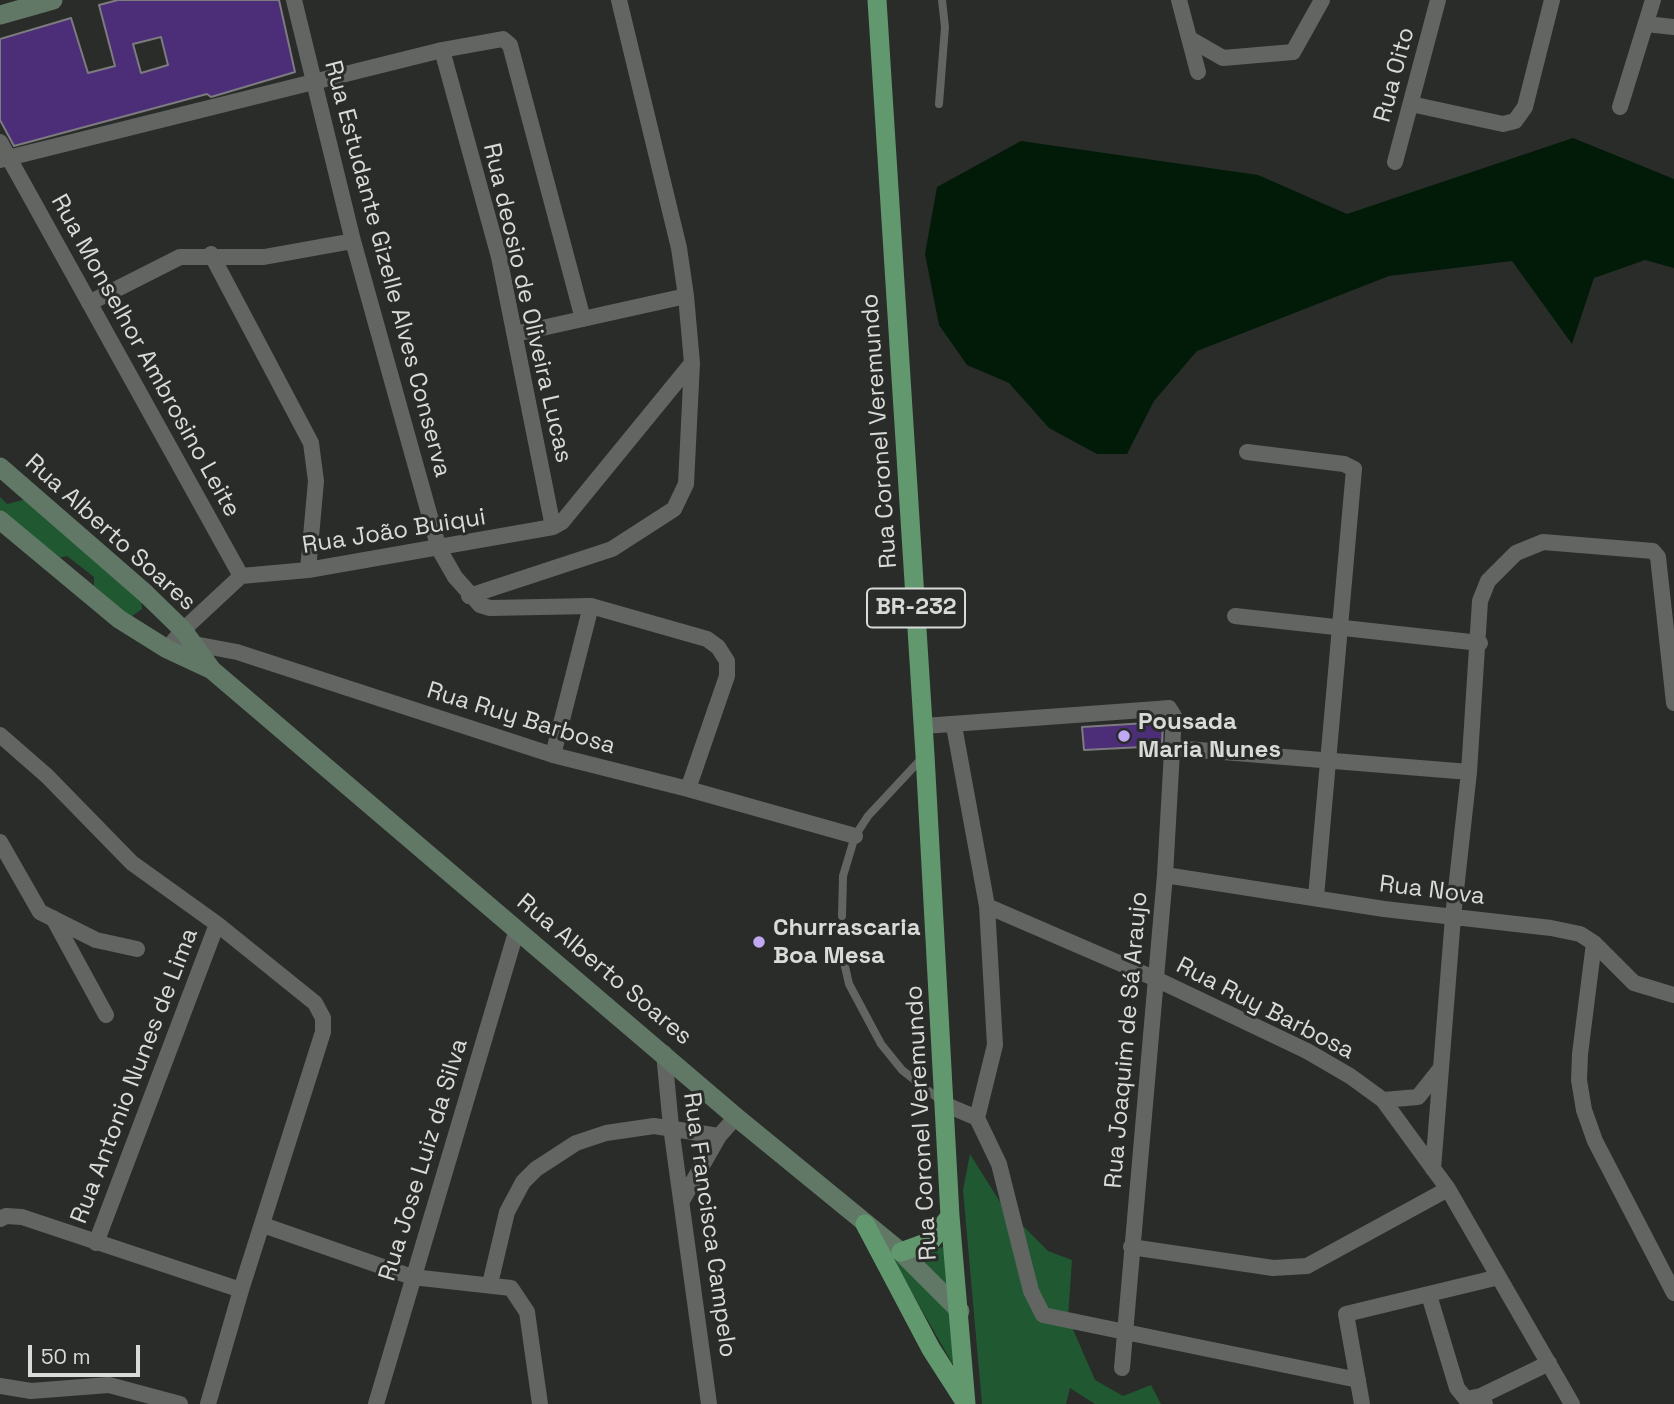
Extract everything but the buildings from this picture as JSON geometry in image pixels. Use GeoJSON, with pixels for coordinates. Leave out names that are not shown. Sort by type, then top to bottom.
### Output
{"type":"FeatureCollection","features":[{"type":"Feature","properties":{"kind":"highway","name":"Rua Coronel Veremundo"},"geometry":{"type":"LineString","coordinates":[[877,0],[924,726],[950,1216],[966,1404]]}},
{"type":"Feature","properties":{"kind":"highway"},"geometry":{"type":"LineString","coordinates":[[901,1252],[930,1241],[950,1216]]}},
{"type":"Feature","properties":{"kind":"highway"},"geometry":{"type":"LineString","coordinates":[[865,1224],[931,1349],[966,1404]]}},
{"type":"Feature","properties":{"kind":"main road"},"geometry":{"type":"LineString","coordinates":[[0,15],[53,0]]}},
{"type":"Feature","properties":{"kind":"main road","name":"Rua Alberto Soares"},"geometry":{"type":"LineString","coordinates":[[0,467],[145,593],[181,645]]}},
{"type":"Feature","properties":{"kind":"main road","name":"Rua Alberto Soares"},"geometry":{"type":"LineString","coordinates":[[0,520],[119,619],[181,645],[212,670],[664,1052],[736,1117],[901,1252],[960,1311]]}},
{"type":"Feature","properties":{"kind":"street","name":"Rua Estudante Gizelle Alves Conserva"},"geometry":{"type":"LineString","coordinates":[[294,0],[353,241],[439,549],[469,596]]}},
{"type":"Feature","properties":{"kind":"street"},"geometry":{"type":"LineString","coordinates":[[469,596],[612,548],[674,509],[689,472],[692,363],[679,248],[620,0]]}},
{"type":"Feature","properties":{"kind":"street"},"geometry":{"type":"LineString","coordinates":[[1179,0],[1198,72]]}},
{"type":"Feature","properties":{"kind":"street"},"geometry":{"type":"LineString","coordinates":[[1189,39],[1223,58],[1293,52],[1322,0]]}},
{"type":"Feature","properties":{"kind":"street","name":"Rua Oito"},"geometry":{"type":"LineString","coordinates":[[1395,162],[1438,0]]}},
{"type":"Feature","properties":{"kind":"street"},"geometry":{"type":"LineString","coordinates":[[1411,104],[1503,124],[1514,121],[1525,107],[1552,0]]}},
{"type":"Feature","properties":{"kind":"street"},"geometry":{"type":"LineString","coordinates":[[1620,107],[1653,0]]}},
{"type":"Feature","properties":{"kind":"street"},"geometry":{"type":"LineString","coordinates":[[1646,24],[1674,26]]}},
{"type":"Feature","properties":{"kind":"street"},"geometry":{"type":"LineString","coordinates":[[4,159],[442,50],[490,39],[502,39],[510,45],[583,319]]}},
{"type":"Feature","properties":{"kind":"street","name":"Rua deosio de Oliveira Lucas"},"geometry":{"type":"LineString","coordinates":[[442,50],[499,257],[553,527]]}},
{"type":"Feature","properties":{"kind":"street","name":"Rua Monselhor Ambrosino Leite"},"geometry":{"type":"LineString","coordinates":[[0,142],[4,159],[89,303],[241,576]]}},
{"type":"Feature","properties":{"kind":"street"},"geometry":{"type":"LineString","coordinates":[[89,303],[171,259],[211,254],[264,257],[353,241]]}},
{"type":"Feature","properties":{"kind":"street"},"geometry":{"type":"LineString","coordinates":[[211,254],[311,443],[316,481],[308,570]]}},
{"type":"Feature","properties":{"kind":"street"},"geometry":{"type":"LineString","coordinates":[[515,334],[686,296]]}},
{"type":"Feature","properties":{"kind":"street"},"geometry":{"type":"LineString","coordinates":[[553,527],[562,522],[692,363]]}},
{"type":"Feature","properties":{"kind":"street"},"geometry":{"type":"LineString","coordinates":[[1247,452],[1344,464],[1354,469],[1316,897]]}},
{"type":"Feature","properties":{"kind":"street","name":"Rua João Buiqui"},"geometry":{"type":"LineString","coordinates":[[241,576],[308,570],[553,527]]}},
{"type":"Feature","properties":{"kind":"street"},"geometry":{"type":"LineString","coordinates":[[1433,1169],[1453,917],[1469,772],[1480,601],[1488,581],[1516,553],[1543,542],[1653,551],[1666,557],[1674,703]]}},
{"type":"Feature","properties":{"kind":"street"},"geometry":{"type":"LineString","coordinates":[[181,645],[241,576]]}},
{"type":"Feature","properties":{"kind":"street"},"geometry":{"type":"LineString","coordinates":[[469,596],[490,608],[591,606],[707,639],[718,647],[727,661],[727,676],[688,789]]}},
{"type":"Feature","properties":{"kind":"street"},"geometry":{"type":"LineString","coordinates":[[553,755],[591,606]]}},
{"type":"Feature","properties":{"kind":"street"},"geometry":{"type":"LineString","coordinates":[[1234,616],[1479,643]]}},
{"type":"Feature","properties":{"kind":"street","name":"Rua Ruy Barbosa"},"geometry":{"type":"LineString","coordinates":[[181,645],[237,652],[553,755],[688,789],[855,836]]}},
{"type":"Feature","properties":{"kind":"street","name":"Rua Joaquim de Sá Araujo"},"geometry":{"type":"LineString","coordinates":[[954,726],[1169,708],[1174,716],[1165,875],[1122,1368]]}},
{"type":"Feature","properties":{"kind":"street"},"geometry":{"type":"LineString","coordinates":[[924,726],[954,726],[987,906],[995,1045],[977,1118],[1004,1176],[1035,1303],[1043,1315],[1053,1318],[1358,1380]]}},
{"type":"Feature","properties":{"kind":"street"},"geometry":{"type":"LineString","coordinates":[[0,735],[47,776],[132,863],[217,924],[315,1003],[323,1018],[323,1032],[241,1290],[208,1404]]}},
{"type":"Feature","properties":{"kind":"street"},"geometry":{"type":"LineString","coordinates":[[1174,748],[1469,772]]}},
{"type":"Feature","properties":{"kind":"street"},"geometry":{"type":"LineString","coordinates":[[0,842],[40,912],[96,940],[137,949]]}},
{"type":"Feature","properties":{"kind":"street","name":"Rua Nova"},"geometry":{"type":"LineString","coordinates":[[1165,875],[1580,934],[1594,943],[1634,983],[1674,995]]}},
{"type":"Feature","properties":{"kind":"street","name":"Rua Ruy Barbosa"},"geometry":{"type":"LineString","coordinates":[[987,906],[1156,979],[1307,1051],[1350,1076],[1383,1100],[1448,1189],[1572,1404]]}},
{"type":"Feature","properties":{"kind":"street"},"geometry":{"type":"LineString","coordinates":[[53,918],[106,1015]]}},
{"type":"Feature","properties":{"kind":"street","name":"Rua Antonio Nunes de Lima"},"geometry":{"type":"LineString","coordinates":[[96,1243],[217,924]]}},
{"type":"Feature","properties":{"kind":"street","name":"Rua Jose Luiz da Silva"},"geometry":{"type":"LineString","coordinates":[[376,1404],[517,929]]}},
{"type":"Feature","properties":{"kind":"street"},"geometry":{"type":"LineString","coordinates":[[1594,943],[1580,1054],[1579,1080],[1584,1110],[1594,1141],[1674,1293]]}},
{"type":"Feature","properties":{"kind":"street","name":"Rua Francisca Campelo"},"geometry":{"type":"LineString","coordinates":[[664,1052],[671,1128],[683,1199],[709,1404]]}},
{"type":"Feature","properties":{"kind":"street"},"geometry":{"type":"LineString","coordinates":[[1383,1100],[1418,1097],[1441,1068]]}},
{"type":"Feature","properties":{"kind":"street"},"geometry":{"type":"LineString","coordinates":[[944,1104],[977,1118]]}},
{"type":"Feature","properties":{"kind":"street"},"geometry":{"type":"LineString","coordinates":[[683,1199],[719,1136],[736,1117]]}},
{"type":"Feature","properties":{"kind":"street"},"geometry":{"type":"LineString","coordinates":[[490,1284],[508,1212],[523,1182],[536,1169],[576,1143],[606,1133],[654,1126],[719,1136]]}},
{"type":"Feature","properties":{"kind":"street"},"geometry":{"type":"LineString","coordinates":[[1131,1247],[1273,1268],[1307,1266],[1448,1189]]}},
{"type":"Feature","properties":{"kind":"street"},"geometry":{"type":"LineString","coordinates":[[2,1216],[22,1217],[241,1290]]}},
{"type":"Feature","properties":{"kind":"street"},"geometry":{"type":"LineString","coordinates":[[263,1224],[412,1277],[510,1288],[527,1312],[540,1404]]}},
{"type":"Feature","properties":{"kind":"street"},"geometry":{"type":"LineString","coordinates":[[1362,1404],[1346,1314],[1499,1277]]}},
{"type":"Feature","properties":{"kind":"street"},"geometry":{"type":"LineString","coordinates":[[1429,1294],[1457,1388],[1466,1399],[1483,1400],[1549,1363]]}},
{"type":"Feature","properties":{"kind":"street"},"geometry":{"type":"LineString","coordinates":[[0,1386],[31,1391],[109,1385],[180,1404]]}},
{"type":"Feature","properties":{"kind":"lane"},"geometry":{"type":"LineString","coordinates":[[939,103],[945,27],[942,0]]}},
{"type":"Feature","properties":{"kind":"lane"},"geometry":{"type":"LineString","coordinates":[[842,916],[843,876],[855,836],[868,816],[925,755]]}},
{"type":"Feature","properties":{"kind":"lane"},"geometry":{"type":"LineString","coordinates":[[844,962],[849,984],[881,1044],[902,1070],[944,1104]]}},
{"type":"Feature","properties":{"kind":"green space"},"geometry":{"type":"Polygon","coordinates":[[[0,497],[7,504],[27,499],[141,601],[142,609],[129,618],[94,588],[94,577],[67,556],[54,559],[0,513],[0,497]]]}},
{"type":"Feature","properties":{"kind":"green space"},"geometry":{"type":"Polygon","coordinates":[[[970,1154],[1002,1205],[1048,1251],[1072,1260],[1068,1318],[1095,1380],[1123,1396],[1151,1385],[1161,1404],[1095,1404],[1070,1388],[1066,1404],[982,1404],[963,1190],[970,1154]]]}},
{"type":"Feature","properties":{"kind":"green space"},"geometry":{"type":"Polygon","coordinates":[[[879,1235],[955,1320],[959,1375],[879,1235]]]}},
{"type":"Feature","properties":{"kind":"green space"},"geometry":{"type":"Polygon","coordinates":[[[943,1247],[951,1292],[917,1253],[943,1247]]]}},
{"type":"Feature","properties":{"kind":"shaded area"},"geometry":{"type":"Polygon","coordinates":[[[1573,138],[1674,179],[1674,268],[1645,260],[1594,278],[1572,344],[1512,261],[1389,276],[1197,351],[1154,401],[1127,454],[1097,454],[1049,428],[1009,383],[967,365],[939,325],[925,254],[937,187],[1021,141],[1258,175],[1347,214],[1573,138]]]}},
{"type":"Feature","properties":{"kind":"place","name":"Pousada Maria Nunes"},"geometry":{"type":"Point","coordinates":[1124,736]}},
{"type":"Feature","properties":{"kind":"place","name":"Churrascaria Boa Mesa"},"geometry":{"type":"Point","coordinates":[759,942]}}]}
